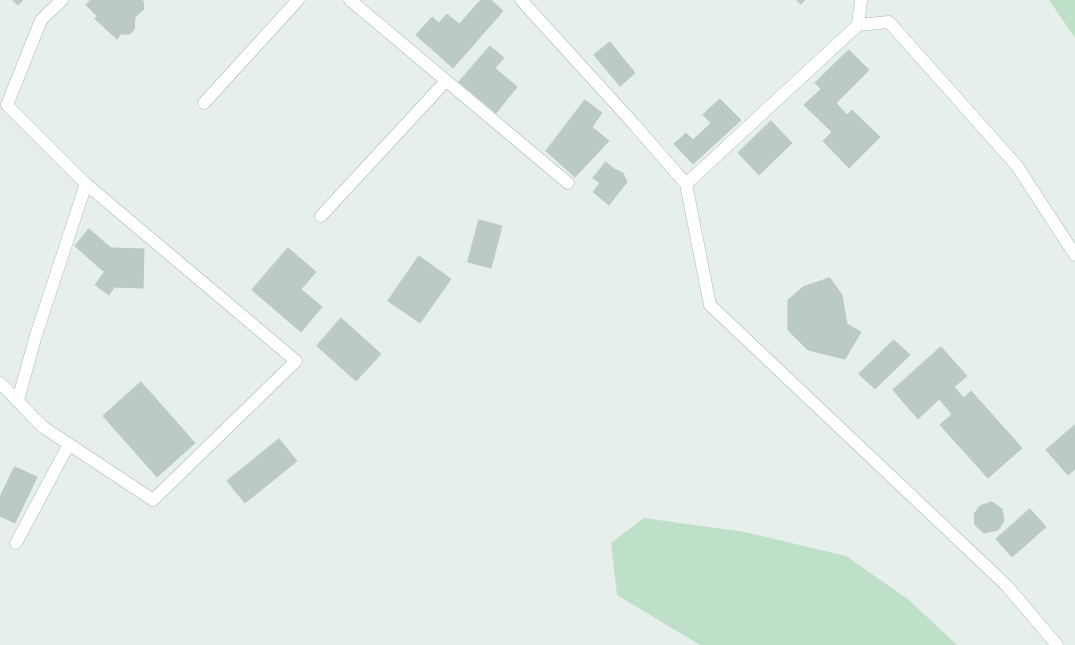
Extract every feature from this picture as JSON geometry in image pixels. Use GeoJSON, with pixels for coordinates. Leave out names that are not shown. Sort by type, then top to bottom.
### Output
{"type":"FeatureCollection","features":[{"type":"Feature","properties":{"kind":"street"},"geometry":{"type":"LineString","coordinates":[[0,383],[43,427],[153,500],[296,361],[86,184],[4,106],[41,20],[62,0]]}},
{"type":"Feature","properties":{"kind":"street"},"geometry":{"type":"LineString","coordinates":[[204,103],[298,0]]}},
{"type":"Feature","properties":{"kind":"street"},"geometry":{"type":"LineString","coordinates":[[350,0],[568,183]]}},
{"type":"Feature","properties":{"kind":"street"},"geometry":{"type":"LineString","coordinates":[[521,0],[633,123],[686,184],[710,305],[1006,585],[1056,645]]}},
{"type":"Feature","properties":{"kind":"street"},"geometry":{"type":"LineString","coordinates":[[858,25],[861,0]]}},
{"type":"Feature","properties":{"kind":"street"},"geometry":{"type":"LineString","coordinates":[[686,184],[858,25],[889,22],[1017,166],[1075,255]]}},
{"type":"Feature","properties":{"kind":"street"},"geometry":{"type":"LineString","coordinates":[[321,216],[446,81]]}},
{"type":"Feature","properties":{"kind":"street"},"geometry":{"type":"LineString","coordinates":[[18,400],[36,335],[86,184]]}},
{"type":"Feature","properties":{"kind":"street"},"geometry":{"type":"LineString","coordinates":[[16,543],[69,444]]}},
{"type":"Feature","properties":{"kind":"green space"},"geometry":{"type":"Polygon","coordinates":[[[1049,0],[1075,0],[1075,38],[1049,0]]]}},
{"type":"Feature","properties":{"kind":"green space"},"geometry":{"type":"Polygon","coordinates":[[[644,518],[745,532],[846,556],[909,600],[957,645],[700,645],[617,595],[611,543],[644,518]]]}},
{"type":"Feature","properties":{"kind":"building"},"geometry":{"type":"Polygon","coordinates":[[[13,0],[23,0],[18,5],[13,0]]]}},
{"type":"Feature","properties":{"kind":"building"},"geometry":{"type":"Polygon","coordinates":[[[91,0],[141,0],[143,1],[144,9],[135,17],[134,30],[130,34],[121,34],[117,39],[95,19],[97,16],[86,5],[91,0]]]}},
{"type":"Feature","properties":{"kind":"building"},"geometry":{"type":"Polygon","coordinates":[[[481,0],[491,0],[503,11],[453,68],[416,35],[432,17],[439,23],[447,14],[459,24],[481,0]]]}},
{"type":"Feature","properties":{"kind":"building"},"geometry":{"type":"Polygon","coordinates":[[[797,0],[805,0],[801,4],[797,0]]]}},
{"type":"Feature","properties":{"kind":"building"},"geometry":{"type":"Polygon","coordinates":[[[610,42],[635,73],[620,86],[594,55],[610,42]]]}},
{"type":"Feature","properties":{"kind":"building"},"geometry":{"type":"Polygon","coordinates":[[[490,46],[504,58],[495,68],[517,87],[496,113],[459,82],[490,46]]]}},
{"type":"Feature","properties":{"kind":"building"},"geometry":{"type":"Polygon","coordinates":[[[849,50],[869,70],[836,103],[847,115],[852,110],[880,137],[849,168],[823,141],[832,132],[804,105],[821,89],[815,83],[849,50]]]}},
{"type":"Feature","properties":{"kind":"building"},"geometry":{"type":"Polygon","coordinates":[[[720,99],[741,120],[693,164],[674,144],[686,133],[693,140],[711,123],[703,115],[720,99]]]}},
{"type":"Feature","properties":{"kind":"building"},"geometry":{"type":"Polygon","coordinates":[[[585,100],[602,113],[592,127],[609,141],[575,177],[546,151],[585,100]]]}},
{"type":"Feature","properties":{"kind":"building"},"geometry":{"type":"Polygon","coordinates":[[[771,121],[792,143],[759,175],[738,153],[771,121]]]}},
{"type":"Feature","properties":{"kind":"building"},"geometry":{"type":"Polygon","coordinates":[[[606,162],[614,169],[623,173],[627,182],[609,205],[593,192],[600,183],[593,178],[606,162]]]}},
{"type":"Feature","properties":{"kind":"building"},"geometry":{"type":"Polygon","coordinates":[[[479,220],[502,226],[491,268],[468,262],[479,220]]]}},
{"type":"Feature","properties":{"kind":"building"},"geometry":{"type":"Polygon","coordinates":[[[89,229],[111,248],[144,249],[143,288],[114,287],[109,295],[95,285],[105,271],[75,246],[89,229]]]}},
{"type":"Feature","properties":{"kind":"building"},"geometry":{"type":"Polygon","coordinates":[[[288,248],[316,272],[301,289],[322,307],[301,332],[252,290],[288,248]]]}},
{"type":"Feature","properties":{"kind":"building"},"geometry":{"type":"Polygon","coordinates":[[[419,256],[451,279],[420,323],[388,301],[419,256]]]}},
{"type":"Feature","properties":{"kind":"building"},"geometry":{"type":"Polygon","coordinates":[[[830,278],[842,295],[847,324],[861,332],[845,359],[808,350],[788,330],[788,300],[803,287],[830,278]]]}},
{"type":"Feature","properties":{"kind":"building"},"geometry":{"type":"Polygon","coordinates":[[[341,318],[381,354],[356,381],[317,346],[341,318]]]}},
{"type":"Feature","properties":{"kind":"building"},"geometry":{"type":"Polygon","coordinates":[[[894,340],[910,355],[875,389],[859,374],[894,340]]]}},
{"type":"Feature","properties":{"kind":"building"},"geometry":{"type":"Polygon","coordinates":[[[941,347],[967,376],[954,387],[964,398],[971,391],[1022,448],[988,478],[940,425],[952,414],[939,399],[918,419],[893,390],[941,347]]]}},
{"type":"Feature","properties":{"kind":"building"},"geometry":{"type":"Polygon","coordinates":[[[141,382],[195,443],[157,477],[103,416],[141,382]]]}},
{"type":"Feature","properties":{"kind":"building"},"geometry":{"type":"Polygon","coordinates":[[[1075,425],[1075,469],[1068,475],[1046,450],[1075,425]]]}},
{"type":"Feature","properties":{"kind":"building"},"geometry":{"type":"Polygon","coordinates":[[[279,439],[297,461],[245,503],[227,481],[279,439]]]}},
{"type":"Feature","properties":{"kind":"building"},"geometry":{"type":"Polygon","coordinates":[[[15,467],[37,477],[15,523],[0,516],[0,497],[15,467]]]}},
{"type":"Feature","properties":{"kind":"building"},"geometry":{"type":"Polygon","coordinates":[[[992,502],[1002,509],[1004,521],[998,530],[984,533],[975,525],[974,514],[980,506],[992,502]]]}},
{"type":"Feature","properties":{"kind":"building"},"geometry":{"type":"Polygon","coordinates":[[[1030,509],[1046,527],[1012,557],[996,539],[1030,509]]]}}]}
